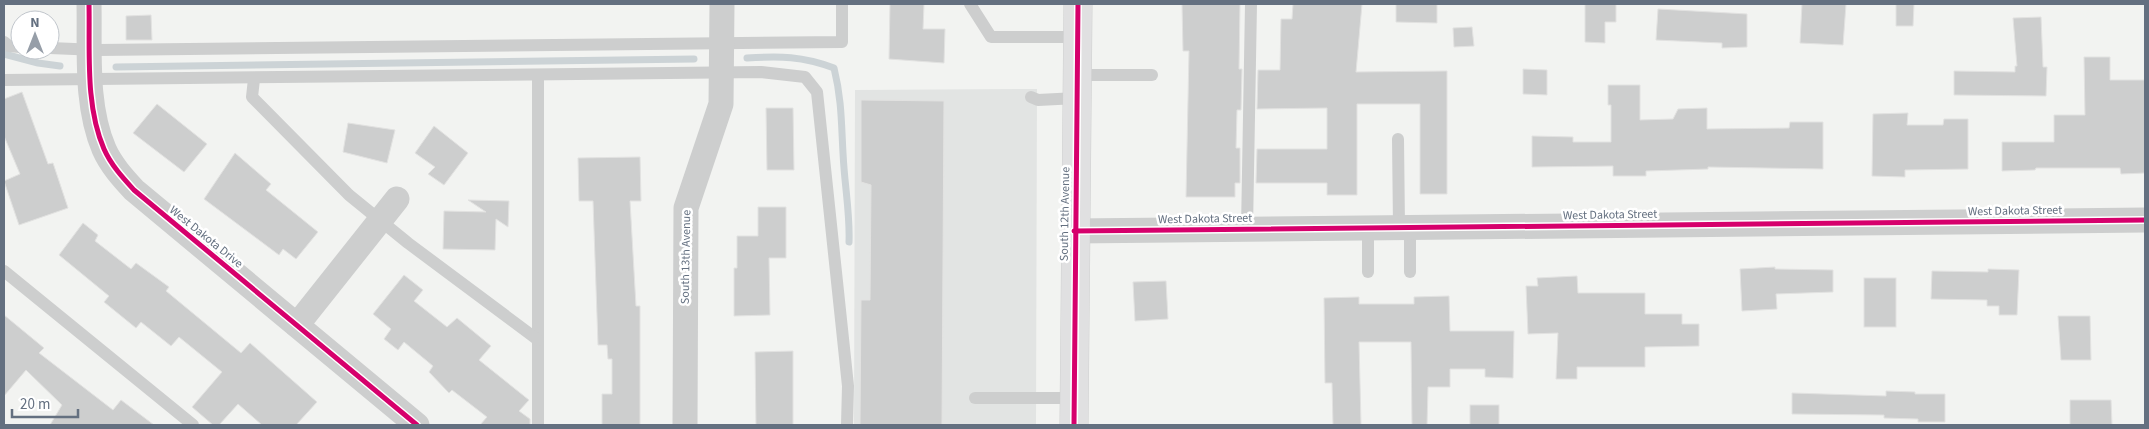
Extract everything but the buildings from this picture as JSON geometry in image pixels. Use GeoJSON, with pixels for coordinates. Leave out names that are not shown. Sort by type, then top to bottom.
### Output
{"type":"FeatureCollection","features":[{"type":"Feature","properties":{"kind":"main road","name":"South 12th Avenue"},"geometry":{"type":"LineString","coordinates":[[1074,425],[1074,230],[1078,4]]}},
{"type":"Feature","properties":{"kind":"street","name":"West Dakota Drive"},"geometry":{"type":"LineString","coordinates":[[89,4],[91,81],[97,129],[105,151],[118,172],[134,190],[418,425]]}},
{"type":"Feature","properties":{"kind":"street","name":"South 13th Avenue"},"geometry":{"type":"LineString","coordinates":[[685,425],[686,208],[721,104],[723,73],[722,4]]}},
{"type":"Feature","properties":{"kind":"street"},"geometry":{"type":"LineString","coordinates":[[297,325],[397,199]]}},
{"type":"Feature","properties":{"kind":"street","name":"West Dakota Street"},"geometry":{"type":"LineString","coordinates":[[1074,230],[2145,220]]}},
{"type":"Feature","properties":{"kind":"lane"},"geometry":{"type":"LineString","coordinates":[[60,48],[90,50],[842,42],[842,4]]}},
{"type":"Feature","properties":{"kind":"lane"},"geometry":{"type":"LineString","coordinates":[[970,4],[990,38],[1078,38]]}},
{"type":"Feature","properties":{"kind":"lane"},"geometry":{"type":"LineString","coordinates":[[1247,229],[1251,4]]}},
{"type":"Feature","properties":{"kind":"lane"},"geometry":{"type":"LineString","coordinates":[[4,80],[91,81],[761,72],[805,77],[817,92],[848,386],[847,425]]}},
{"type":"Feature","properties":{"kind":"lane"},"geometry":{"type":"LineString","coordinates":[[538,75],[538,425]]}},
{"type":"Feature","properties":{"kind":"lane"},"geometry":{"type":"LineString","coordinates":[[1031,97],[1038,100],[1077,87],[1152,76]]}},
{"type":"Feature","properties":{"kind":"lane"},"geometry":{"type":"LineString","coordinates":[[254,79],[252,96],[349,195],[538,340]]}},
{"type":"Feature","properties":{"kind":"lane"},"geometry":{"type":"LineString","coordinates":[[1398,139],[1410,272]]}},
{"type":"Feature","properties":{"kind":"lane"},"geometry":{"type":"LineString","coordinates":[[1368,228],[1368,272]]}},
{"type":"Feature","properties":{"kind":"lane"},"geometry":{"type":"LineString","coordinates":[[4,271],[193,425]]}},
{"type":"Feature","properties":{"kind":"lane"},"geometry":{"type":"LineString","coordinates":[[975,398],[1074,398]]}},
{"type":"Feature","properties":{"kind":"shaded area"},"geometry":{"type":"Polygon","coordinates":[[[1037,89],[1036,425],[854,425],[855,90],[1037,89]]]}},
{"type":"Feature","properties":{"kind":"waterway"},"geometry":{"type":"LineString","coordinates":[[4,54],[38,63],[60,66]]}},
{"type":"Feature","properties":{"kind":"waterway"},"geometry":{"type":"LineString","coordinates":[[747,58],[791,58],[812,61],[834,68],[840,106],[849,242]]}},
{"type":"Feature","properties":{"kind":"waterway"},"geometry":{"type":"LineString","coordinates":[[116,67],[694,59]]}},
{"type":"Feature","properties":{"kind":"cycle path"},"geometry":{"type":"LineString","coordinates":[[89,4],[89,59],[94,114],[104,149],[118,171],[134,190],[417,425]]}},
{"type":"Feature","properties":{"kind":"cycle path"},"geometry":{"type":"LineString","coordinates":[[1074,425],[1078,4]]}},
{"type":"Feature","properties":{"kind":"cycle path"},"geometry":{"type":"LineString","coordinates":[[1074,231],[2145,220]]}}]}
